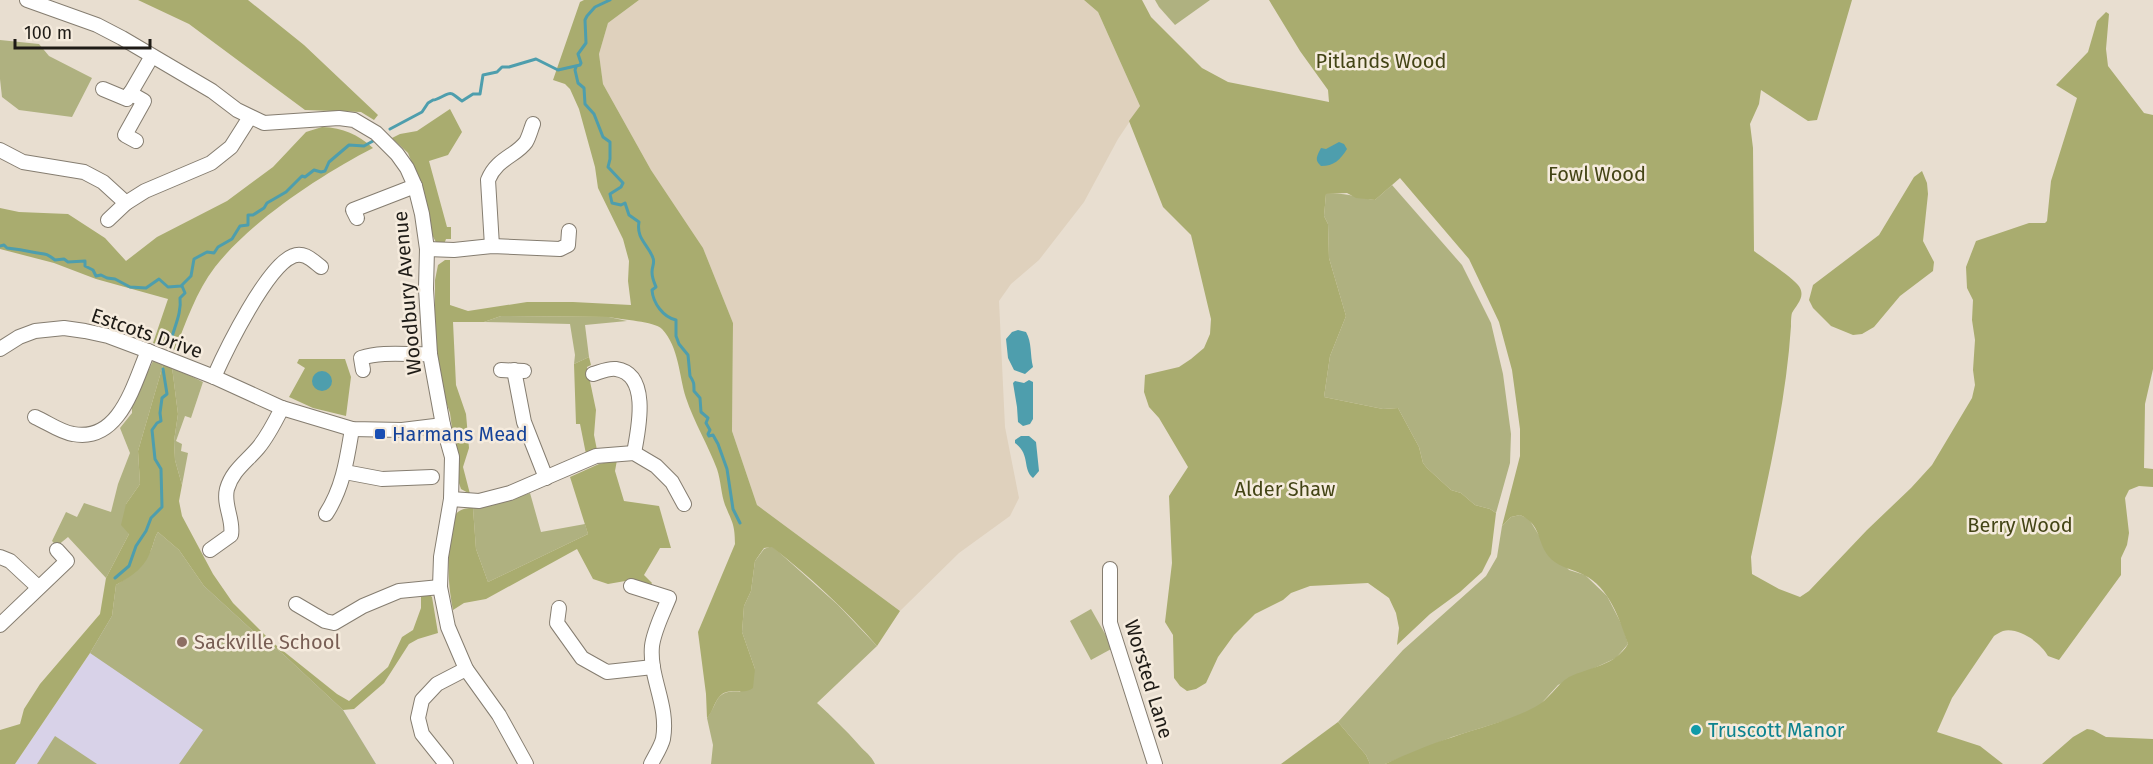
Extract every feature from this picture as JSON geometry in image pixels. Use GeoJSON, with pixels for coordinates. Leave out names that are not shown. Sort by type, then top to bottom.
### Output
{"type":"FeatureCollection","features":[{"type":"Feature","properties":{"kind":"street","name":"Woodbury Avenue"},"geometry":{"type":"LineString","coordinates":[[27,0],[50,4],[97,25],[212,91],[250,117],[264,123],[339,118],[354,120],[376,133],[407,168],[415,186],[422,214],[427,249],[426,289],[430,354],[443,425],[452,457],[452,499],[441,557],[440,587],[448,627],[466,669],[499,715],[526,764]]}},
{"type":"Feature","properties":{"kind":"street"},"geometry":{"type":"LineString","coordinates":[[103,89],[127,99],[152,56]]}},
{"type":"Feature","properties":{"kind":"street"},"geometry":{"type":"LineString","coordinates":[[130,93],[144,101],[125,135],[136,141]]}},
{"type":"Feature","properties":{"kind":"street"},"geometry":{"type":"LineString","coordinates":[[108,220],[126,203],[145,191],[211,163],[231,147],[250,117]]}},
{"type":"Feature","properties":{"kind":"street"},"geometry":{"type":"LineString","coordinates":[[492,246],[490,174],[502,160],[525,143],[533,124]]}},
{"type":"Feature","properties":{"kind":"street"},"geometry":{"type":"LineString","coordinates":[[0,150],[23,162],[84,172],[103,182],[126,203]]}},
{"type":"Feature","properties":{"kind":"street"},"geometry":{"type":"LineString","coordinates":[[357,218],[353,210],[415,186]]}},
{"type":"Feature","properties":{"kind":"street"},"geometry":{"type":"LineString","coordinates":[[427,249],[454,250],[492,246],[560,249],[568,245],[569,231]]}},
{"type":"Feature","properties":{"kind":"street"},"geometry":{"type":"LineString","coordinates":[[214,377],[242,320],[278,266],[294,255],[306,255],[321,267]]}},
{"type":"Feature","properties":{"kind":"street","name":"Estcots Drive"},"geometry":{"type":"LineString","coordinates":[[1,347],[35,331],[64,328],[108,336],[214,377],[282,408],[352,429],[402,430],[443,425]]}},
{"type":"Feature","properties":{"kind":"street"},"geometry":{"type":"LineString","coordinates":[[35,417],[71,434],[86,435],[105,428],[119,414],[148,351]]}},
{"type":"Feature","properties":{"kind":"street"},"geometry":{"type":"LineString","coordinates":[[363,370],[361,358],[365,356],[430,354]]}},
{"type":"Feature","properties":{"kind":"street"},"geometry":{"type":"LineString","coordinates":[[593,374],[618,369],[632,379],[640,399],[641,417],[634,453]]}},
{"type":"Feature","properties":{"kind":"street"},"geometry":{"type":"LineString","coordinates":[[513,370],[524,422],[546,478]]}},
{"type":"Feature","properties":{"kind":"street"},"geometry":{"type":"LineString","coordinates":[[210,550],[231,535],[226,491],[231,479],[269,434],[282,408]]}},
{"type":"Feature","properties":{"kind":"street"},"geometry":{"type":"LineString","coordinates":[[326,514],[335,500],[345,472],[352,429]]}},
{"type":"Feature","properties":{"kind":"street"},"geometry":{"type":"LineString","coordinates":[[452,499],[479,501],[510,493],[596,456],[634,453],[656,466],[672,482],[684,504]]}},
{"type":"Feature","properties":{"kind":"street"},"geometry":{"type":"LineString","coordinates":[[345,472],[382,479],[432,477]]}},
{"type":"Feature","properties":{"kind":"street"},"geometry":{"type":"LineString","coordinates":[[0,626],[67,561],[57,550]]}},
{"type":"Feature","properties":{"kind":"street"},"geometry":{"type":"LineString","coordinates":[[0,557],[10,561],[38,587]]}},
{"type":"Feature","properties":{"kind":"street","name":"Worsted Lane"},"geometry":{"type":"LineString","coordinates":[[1110,569],[1110,623],[1155,764]]}},
{"type":"Feature","properties":{"kind":"street"},"geometry":{"type":"LineString","coordinates":[[631,586],[669,598],[652,646],[653,667],[664,708],[663,740],[651,764]]}},
{"type":"Feature","properties":{"kind":"street"},"geometry":{"type":"LineString","coordinates":[[296,604],[325,621],[334,623],[363,606],[399,591],[440,587]]}},
{"type":"Feature","properties":{"kind":"street"},"geometry":{"type":"LineString","coordinates":[[559,608],[557,623],[582,658],[607,672],[653,667]]}},
{"type":"Feature","properties":{"kind":"street"},"geometry":{"type":"LineString","coordinates":[[446,764],[422,734],[418,718],[422,700],[437,684],[466,669]]}},
{"type":"Feature","properties":{"kind":"shaded area"},"geometry":{"type":"Polygon","coordinates":[[[639,0],[1084,0],[1098,12],[1140,106],[1118,139],[1084,202],[1039,260],[1011,284],[999,301],[1005,427],[1019,498],[1010,516],[959,553],[900,611],[757,505],[732,431],[733,323],[703,248],[651,170],[603,84],[599,54],[608,23],[639,0]]]}},
{"type":"Feature","properties":{"kind":"shaded area","name":"Sackville School"},"geometry":{"type":"Polygon","coordinates":[[[204,586],[253,631],[283,654],[343,710],[376,764],[15,764],[90,653],[112,616],[204,586]]]}},
{"type":"Feature","properties":{"kind":"green space"},"geometry":{"type":"Polygon","coordinates":[[[138,0],[248,0],[304,45],[378,115],[374,120],[361,112],[305,110],[189,24],[138,0]]]}},
{"type":"Feature","properties":{"kind":"green space"},"geometry":{"type":"Polygon","coordinates":[[[584,0],[639,0],[608,23],[599,54],[603,84],[651,170],[703,248],[733,323],[732,431],[757,505],[900,611],[877,646],[800,570],[772,547],[764,548],[755,561],[751,591],[744,606],[742,632],[755,669],[753,688],[724,693],[718,698],[707,718],[698,632],[735,544],[734,532],[717,469],[686,398],[678,362],[668,336],[658,326],[609,317],[501,316],[484,322],[453,322],[456,385],[466,414],[469,448],[463,467],[470,494],[461,489],[459,483],[450,413],[442,391],[435,347],[435,280],[438,265],[445,260],[450,260],[450,305],[468,311],[527,302],[631,305],[628,281],[629,261],[623,239],[598,188],[595,167],[579,109],[570,89],[565,84],[553,80],[580,2],[584,0]]]}},
{"type":"Feature","properties":{"kind":"green space"},"geometry":{"type":"Polygon","coordinates":[[[1084,0],[1142,0],[1151,17],[1202,68],[1228,82],[1329,102],[1328,90],[1300,51],[1269,0],[1852,0],[1817,120],[1808,121],[1761,90],[1759,104],[1750,124],[1753,148],[1754,251],[1798,284],[1801,292],[1792,314],[1785,384],[1751,557],[1752,574],[1779,589],[1800,597],[1809,591],[1932,465],[1972,398],[1975,385],[1973,370],[1975,340],[1972,320],[1973,300],[1967,288],[1966,267],[1976,241],[2029,223],[2047,221],[2051,181],[2077,98],[2056,85],[2088,52],[2097,21],[2106,12],[2109,14],[2106,49],[2108,66],[2144,113],[2153,115],[2153,369],[2145,404],[2144,468],[2153,469],[2153,487],[2139,486],[2129,490],[2125,498],[2129,533],[2121,558],[2121,575],[2059,660],[2048,656],[2029,637],[2016,631],[2003,631],[1994,636],[1952,698],[1937,732],[1980,746],[2003,764],[1385,764],[1436,743],[1525,712],[1540,704],[1569,677],[1602,665],[1616,657],[1628,644],[1612,605],[1593,580],[1551,559],[1536,529],[1527,519],[1520,515],[1511,517],[1502,526],[1520,456],[1520,429],[1512,370],[1499,322],[1469,259],[1400,178],[1375,200],[1356,198],[1347,193],[1326,194],[1324,216],[1328,224],[1329,258],[1346,316],[1330,356],[1324,397],[1383,409],[1398,408],[1419,447],[1423,463],[1427,468],[1451,490],[1461,493],[1475,505],[1496,513],[1491,554],[1482,572],[1430,614],[1397,645],[1399,628],[1396,613],[1389,598],[1368,583],[1310,586],[1291,593],[1283,600],[1255,614],[1234,635],[1218,657],[1206,683],[1187,691],[1180,686],[1174,678],[1173,635],[1165,622],[1172,563],[1169,496],[1188,467],[1159,418],[1149,407],[1144,392],[1145,375],[1179,367],[1204,348],[1210,334],[1211,319],[1191,235],[1163,207],[1129,121],[1140,106],[1098,12],[1084,0]]]}},
{"type":"Feature","properties":{"kind":"green space"},"geometry":{"type":"Polygon","coordinates":[[[1155,0],[1210,0],[1175,25],[1155,0]]]}},
{"type":"Feature","properties":{"kind":"green space"},"geometry":{"type":"Polygon","coordinates":[[[0,40],[39,44],[49,56],[92,78],[72,117],[19,110],[2,97],[0,40]]]}},
{"type":"Feature","properties":{"kind":"green space"},"geometry":{"type":"Polygon","coordinates":[[[450,109],[462,132],[448,155],[429,161],[447,227],[451,227],[451,239],[446,239],[443,247],[437,244],[431,233],[420,183],[408,153],[392,138],[417,131],[450,109]]]}},
{"type":"Feature","properties":{"kind":"green space"},"geometry":{"type":"Polygon","coordinates":[[[322,127],[350,133],[373,148],[288,200],[248,232],[230,250],[202,287],[175,350],[153,343],[168,299],[96,279],[54,263],[0,249],[0,208],[19,212],[68,214],[105,238],[126,261],[157,237],[227,201],[273,167],[306,132],[322,127]]]}},
{"type":"Feature","properties":{"kind":"green space"},"geometry":{"type":"Polygon","coordinates":[[[1922,171],[1927,183],[1928,194],[1923,241],[1934,262],[1933,271],[1900,296],[1874,327],[1862,334],[1853,335],[1831,326],[1813,308],[1809,300],[1813,285],[1879,235],[1914,177],[1922,171]]]}},
{"type":"Feature","properties":{"kind":"green space"},"geometry":{"type":"Polygon","coordinates":[[[1392,185],[1462,265],[1491,323],[1503,374],[1511,434],[1510,463],[1496,513],[1475,505],[1461,493],[1451,490],[1427,468],[1423,463],[1419,447],[1398,408],[1383,409],[1324,397],[1330,356],[1346,316],[1329,258],[1328,224],[1324,216],[1326,194],[1345,194],[1375,200],[1392,185]]]}},
{"type":"Feature","properties":{"kind":"green space"},"geometry":{"type":"Polygon","coordinates":[[[501,316],[609,317],[627,321],[585,325],[589,357],[574,364],[575,355],[570,324],[484,322],[501,316]]]}},
{"type":"Feature","properties":{"kind":"green space"},"geometry":{"type":"Polygon","coordinates":[[[589,357],[591,365],[587,367],[596,410],[594,435],[597,450],[586,454],[580,424],[576,424],[574,364],[589,357]]]}},
{"type":"Feature","properties":{"kind":"green space"},"geometry":{"type":"Polygon","coordinates":[[[299,359],[345,359],[351,377],[346,416],[313,408],[289,397],[305,368],[297,363],[299,359]]]}},
{"type":"Feature","properties":{"kind":"green space"},"geometry":{"type":"Polygon","coordinates":[[[153,361],[163,365],[138,451],[140,484],[126,504],[129,534],[106,578],[68,537],[57,546],[52,541],[66,512],[77,517],[84,503],[111,512],[118,484],[130,453],[120,428],[132,413],[132,404],[153,361]]]}},
{"type":"Feature","properties":{"kind":"green space"},"geometry":{"type":"Polygon","coordinates":[[[163,365],[172,367],[178,414],[174,441],[175,460],[182,485],[179,501],[182,516],[213,574],[233,603],[272,642],[349,701],[388,667],[402,637],[413,630],[421,608],[421,594],[429,594],[432,597],[438,633],[409,644],[384,683],[354,709],[343,710],[283,654],[253,631],[204,586],[179,550],[158,532],[142,567],[116,585],[112,616],[90,653],[15,764],[0,764],[0,730],[20,724],[24,709],[40,684],[100,614],[106,578],[129,534],[121,525],[126,504],[140,484],[138,451],[163,365]]]}},
{"type":"Feature","properties":{"kind":"green space"},"geometry":{"type":"Polygon","coordinates":[[[172,367],[203,382],[191,418],[185,416],[176,441],[182,444],[181,451],[188,453],[182,485],[175,460],[174,441],[178,414],[172,367]]]}},
{"type":"Feature","properties":{"kind":"green space"},"geometry":{"type":"Polygon","coordinates":[[[617,460],[615,471],[624,501],[659,506],[671,548],[660,548],[644,575],[652,583],[647,590],[631,580],[608,584],[593,579],[577,549],[486,599],[464,603],[453,610],[449,585],[449,552],[456,514],[462,509],[473,508],[476,549],[488,582],[588,534],[570,477],[599,464],[617,460]]]}},
{"type":"Feature","properties":{"kind":"green space"},"geometry":{"type":"Polygon","coordinates":[[[530,493],[541,532],[585,524],[588,534],[488,582],[476,549],[473,508],[503,502],[530,493]]]}},
{"type":"Feature","properties":{"kind":"green space"},"geometry":{"type":"Polygon","coordinates":[[[1520,515],[1529,519],[1540,537],[1569,570],[1585,575],[1607,596],[1623,627],[1628,644],[1616,658],[1558,685],[1539,706],[1516,717],[1452,737],[1385,764],[1370,764],[1366,755],[1338,722],[1403,650],[1486,576],[1497,557],[1502,526],[1511,517],[1520,515]]]}},
{"type":"Feature","properties":{"kind":"green space","name":"Sackville School"},"geometry":{"type":"Polygon","coordinates":[[[158,532],[179,550],[204,586],[253,631],[283,654],[343,710],[376,764],[179,764],[203,730],[90,653],[112,616],[116,585],[132,574],[144,561],[158,532]]]}},
{"type":"Feature","properties":{"kind":"green space"},"geometry":{"type":"Polygon","coordinates":[[[772,546],[838,605],[877,646],[817,703],[870,756],[875,764],[711,764],[713,745],[707,718],[718,698],[726,692],[740,692],[755,669],[742,632],[744,606],[751,591],[755,561],[764,549],[772,546]]]}},
{"type":"Feature","properties":{"kind":"green space"},"geometry":{"type":"Polygon","coordinates":[[[1091,609],[1113,648],[1091,660],[1070,621],[1091,609]]]}},
{"type":"Feature","properties":{"kind":"green space"},"geometry":{"type":"Polygon","coordinates":[[[1338,722],[1366,755],[1370,764],[1281,764],[1338,722]]]}},
{"type":"Feature","properties":{"kind":"green space"},"geometry":{"type":"Polygon","coordinates":[[[2087,729],[2106,737],[2153,739],[2153,764],[2042,764],[2073,737],[2087,729]]]}},
{"type":"Feature","properties":{"kind":"green space"},"geometry":{"type":"Polygon","coordinates":[[[55,736],[97,764],[37,764],[55,736]]]}},
{"type":"Feature","properties":{"kind":"water"},"geometry":{"type":"Polygon","coordinates":[[[1339,142],[1347,149],[1344,153],[1333,164],[1321,166],[1317,156],[1321,148],[1326,149],[1339,142]]]}},
{"type":"Feature","properties":{"kind":"water"},"geometry":{"type":"Polygon","coordinates":[[[1018,330],[1026,332],[1030,344],[1033,367],[1025,374],[1014,370],[1008,358],[1006,339],[1012,332],[1018,330]]]}},
{"type":"Feature","properties":{"kind":"water"},"geometry":{"type":"Polygon","coordinates":[[[318,371],[326,371],[332,377],[332,385],[326,391],[318,391],[312,385],[312,377],[318,371]]]}},
{"type":"Feature","properties":{"kind":"water"},"geometry":{"type":"Polygon","coordinates":[[[1029,380],[1033,382],[1033,419],[1030,424],[1023,426],[1018,422],[1013,383],[1015,381],[1024,383],[1029,380]]]}},
{"type":"Feature","properties":{"kind":"water"},"geometry":{"type":"Polygon","coordinates":[[[1021,436],[1029,436],[1036,442],[1039,471],[1033,478],[1023,452],[1015,443],[1015,440],[1021,436]]]}},
{"type":"Feature","properties":{"kind":"waterway"},"geometry":{"type":"LineString","coordinates":[[390,129],[422,112],[428,103],[447,94],[452,94],[462,101],[473,94],[480,94],[483,75],[497,72],[502,67],[536,59],[558,70],[580,65],[578,54],[586,43],[585,20],[595,7],[610,0]]}},
{"type":"Feature","properties":{"kind":"waterway"},"geometry":{"type":"LineString","coordinates":[[576,67],[578,83],[584,88],[585,104],[594,114],[603,137],[610,142],[608,167],[623,183],[610,194],[612,203],[621,205],[625,203],[629,215],[639,222],[639,233],[654,260],[652,274],[656,287],[652,290],[654,300],[663,313],[676,320],[676,336],[688,355],[694,391],[700,398],[701,412],[708,418],[706,423],[710,430],[708,434],[713,435],[718,444],[727,469],[733,509],[740,523]]}},
{"type":"Feature","properties":{"kind":"waterway"},"geometry":{"type":"LineString","coordinates":[[0,246],[48,255],[55,260],[85,261],[85,266],[93,270],[96,276],[115,279],[130,287],[146,288],[159,279],[168,287],[181,286],[191,276],[194,259],[207,252],[214,253],[218,247],[232,239],[240,226],[248,225],[248,215],[253,215],[264,208],[267,203],[286,192],[302,176],[305,177],[314,170],[325,171],[329,162],[349,145],[364,146],[373,141]]}},
{"type":"Feature","properties":{"kind":"waterway"},"geometry":{"type":"LineString","coordinates":[[170,345],[179,316],[180,298],[185,293],[182,286]]}},
{"type":"Feature","properties":{"kind":"waterway"},"geometry":{"type":"LineString","coordinates":[[115,578],[129,566],[136,546],[151,518],[162,507],[161,469],[155,459],[152,430],[161,421],[162,398],[167,394],[163,369]]}},
{"type":"Feature","properties":{"kind":"place","name":"Harmans Mead"},"geometry":{"type":"Point","coordinates":[380,434]}},
{"type":"Feature","properties":{"kind":"place","name":"Sackville School"},"geometry":{"type":"Point","coordinates":[182,642]}},
{"type":"Feature","properties":{"kind":"place","name":"Truscott Manor"},"geometry":{"type":"Point","coordinates":[1696,730]}},
{"type":"Feature","properties":{"kind":"park label","name":"Pitlands Wood"},"geometry":{"type":"Point","coordinates":[1381,61]}},
{"type":"Feature","properties":{"kind":"park label","name":"Fowl Wood"},"geometry":{"type":"Point","coordinates":[1597,174]}},
{"type":"Feature","properties":{"kind":"park label","name":"Alder Shaw"},"geometry":{"type":"Point","coordinates":[1285,489]}},
{"type":"Feature","properties":{"kind":"park label","name":"Berry Wood"},"geometry":{"type":"Point","coordinates":[2020,525]}}]}
